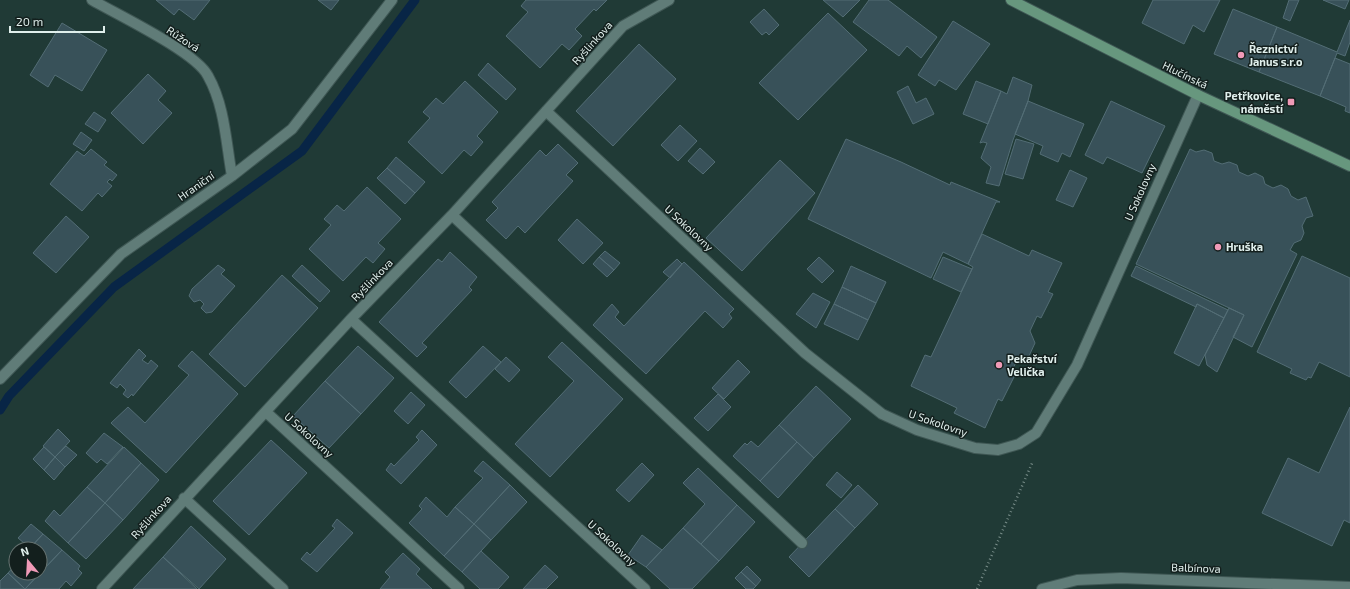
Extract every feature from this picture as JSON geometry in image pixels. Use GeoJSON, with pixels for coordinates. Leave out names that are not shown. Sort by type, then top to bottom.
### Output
{"type":"FeatureCollection","features":[{"type":"Feature","properties":{"kind":"street","name":"Růžová"},"geometry":{"type":"LineString","coordinates":[[92,0],[188,55],[208,75],[221,107],[232,176]]}},
{"type":"Feature","properties":{"kind":"street","name":"Hraniční"},"geometry":{"type":"LineString","coordinates":[[0,379],[121,254],[232,176],[292,128],[392,0]]}},
{"type":"Feature","properties":{"kind":"street","name":"Ryšlinkova"},"geometry":{"type":"LineString","coordinates":[[106,588],[184,498],[266,412],[351,319],[452,215],[623,26],[669,0]]}},
{"type":"Feature","properties":{"kind":"street","name":"Hlučínská"},"geometry":{"type":"LineString","coordinates":[[1011,0],[1198,95],[1350,166]]}},
{"type":"Feature","properties":{"kind":"street","name":"U Sokolovny"},"geometry":{"type":"LineString","coordinates":[[546,112],[804,353],[882,414],[917,430],[975,448],[998,450],[1019,444],[1036,433],[1077,365],[1198,95]]}},
{"type":"Feature","properties":{"kind":"street"},"geometry":{"type":"LineString","coordinates":[[452,215],[802,543]]}},
{"type":"Feature","properties":{"kind":"street","name":"U Sokolovny"},"geometry":{"type":"LineString","coordinates":[[351,319],[645,589]]}},
{"type":"Feature","properties":{"kind":"street","name":"U Sokolovny"},"geometry":{"type":"LineString","coordinates":[[266,412],[460,589]]}},
{"type":"Feature","properties":{"kind":"street"},"geometry":{"type":"LineString","coordinates":[[184,498],[283,589]]}},
{"type":"Feature","properties":{"kind":"street","name":"Balbínova"},"geometry":{"type":"LineString","coordinates":[[1042,589],[1077,580],[1121,578],[1350,587]]}},
{"type":"Feature","properties":{"kind":"path"},"geometry":{"type":"LineString","coordinates":[[977,589],[1037,452],[1036,433]]}},
{"type":"Feature","properties":{"kind":"building"},"geometry":{"type":"Polygon","coordinates":[[[156,0],[210,0],[194,20],[179,9],[174,15],[156,0]]]}},
{"type":"Feature","properties":{"kind":"building"},"geometry":{"type":"Polygon","coordinates":[[[318,0],[339,0],[331,10],[318,0]]]}},
{"type":"Feature","properties":{"kind":"building"},"geometry":{"type":"Polygon","coordinates":[[[526,0],[607,0],[596,11],[594,9],[575,29],[582,36],[569,50],[562,44],[540,68],[506,36],[528,12],[521,6],[526,0]]]}},
{"type":"Feature","properties":{"kind":"building"},"geometry":{"type":"Polygon","coordinates":[[[823,0],[860,0],[843,17],[823,0]]]}},
{"type":"Feature","properties":{"kind":"building"},"geometry":{"type":"Polygon","coordinates":[[[869,0],[888,0],[937,37],[921,58],[907,46],[899,56],[853,22],[869,0]]]}},
{"type":"Feature","properties":{"kind":"building"},"geometry":{"type":"Polygon","coordinates":[[[1153,0],[1220,0],[1204,32],[1193,25],[1184,44],[1142,23],[1153,0]]]}},
{"type":"Feature","properties":{"kind":"building"},"geometry":{"type":"Polygon","coordinates":[[[1289,0],[1299,0],[1290,21],[1283,18],[1289,0]]]}},
{"type":"Feature","properties":{"kind":"building"},"geometry":{"type":"Polygon","coordinates":[[[1323,0],[1349,0],[1345,9],[1323,0]]]}},
{"type":"Feature","properties":{"kind":"building"},"geometry":{"type":"Polygon","coordinates":[[[764,9],[779,25],[769,35],[766,32],[762,35],[750,22],[764,9]]]}},
{"type":"Feature","properties":{"kind":"building"},"geometry":{"type":"Polygon","coordinates":[[[1233,9],[1277,27],[1259,72],[1214,54],[1233,9]]]}},
{"type":"Feature","properties":{"kind":"building"},"geometry":{"type":"Polygon","coordinates":[[[828,13],[867,50],[798,120],[759,83],[828,13]]]}},
{"type":"Feature","properties":{"kind":"building"},"geometry":{"type":"Polygon","coordinates":[[[1350,20],[1350,42],[1345,56],[1337,53],[1320,96],[1259,72],[1277,27],[1337,52],[1350,20]]]}},
{"type":"Feature","properties":{"kind":"building"},"geometry":{"type":"Polygon","coordinates":[[[953,21],[990,44],[956,90],[939,80],[935,86],[918,75],[953,21]]]}},
{"type":"Feature","properties":{"kind":"building"},"geometry":{"type":"Polygon","coordinates":[[[62,23],[107,50],[82,91],[55,75],[48,87],[30,75],[62,23]]]}},
{"type":"Feature","properties":{"kind":"building"},"geometry":{"type":"Polygon","coordinates":[[[639,44],[676,79],[613,146],[576,111],[639,44]]]}},
{"type":"Feature","properties":{"kind":"building"},"geometry":{"type":"Polygon","coordinates":[[[1335,58],[1350,64],[1350,113],[1345,111],[1346,107],[1320,96],[1335,58]]]}},
{"type":"Feature","properties":{"kind":"building"},"geometry":{"type":"Polygon","coordinates":[[[488,63],[516,89],[506,100],[478,75],[488,63]]]}},
{"type":"Feature","properties":{"kind":"building"},"geometry":{"type":"Polygon","coordinates":[[[148,74],[166,91],[158,100],[172,113],[143,144],[111,113],[148,74]]]}},
{"type":"Feature","properties":{"kind":"building"},"geometry":{"type":"Polygon","coordinates":[[[1013,77],[1032,85],[999,186],[986,183],[991,167],[981,158],[987,143],[980,143],[1001,91],[1007,94],[1013,77]]]}},
{"type":"Feature","properties":{"kind":"building"},"geometry":{"type":"Polygon","coordinates":[[[465,81],[498,112],[477,136],[483,142],[471,156],[464,150],[442,174],[408,142],[430,118],[423,112],[436,98],[443,104],[465,81]]]}},
{"type":"Feature","properties":{"kind":"building"},"geometry":{"type":"Polygon","coordinates":[[[976,81],[1001,91],[988,124],[963,114],[976,81]]]}},
{"type":"Feature","properties":{"kind":"building"},"geometry":{"type":"Polygon","coordinates":[[[908,86],[916,103],[926,98],[934,114],[913,124],[897,92],[908,86]]]}},
{"type":"Feature","properties":{"kind":"building"},"geometry":{"type":"Polygon","coordinates":[[[1028,101],[1084,124],[1070,157],[1062,153],[1058,162],[1040,154],[1043,146],[1015,134],[1028,101]]]}},
{"type":"Feature","properties":{"kind":"building"},"geometry":{"type":"Polygon","coordinates":[[[1111,101],[1165,126],[1142,173],[1107,157],[1103,164],[1085,155],[1111,101]]]}},
{"type":"Feature","properties":{"kind":"building"},"geometry":{"type":"Polygon","coordinates":[[[94,112],[106,120],[98,132],[85,124],[94,112]]]}},
{"type":"Feature","properties":{"kind":"building"},"geometry":{"type":"Polygon","coordinates":[[[680,125],[697,141],[678,161],[661,145],[680,125]]]}},
{"type":"Feature","properties":{"kind":"building"},"geometry":{"type":"Polygon","coordinates":[[[81,132],[92,140],[84,151],[73,144],[81,132]]]}},
{"type":"Feature","properties":{"kind":"building"},"geometry":{"type":"Polygon","coordinates":[[[846,139],[901,162],[950,185],[951,182],[1000,202],[996,202],[968,264],[943,252],[931,278],[808,219],[846,139]]]}},
{"type":"Feature","properties":{"kind":"building"},"geometry":{"type":"Polygon","coordinates":[[[1016,139],[1034,144],[1023,179],[1005,174],[1016,139]]]}},
{"type":"Feature","properties":{"kind":"building"},"geometry":{"type":"Polygon","coordinates":[[[558,144],[578,163],[566,175],[573,181],[525,233],[518,226],[506,239],[486,220],[498,208],[492,202],[540,150],[546,156],[558,144]]]}},
{"type":"Feature","properties":{"kind":"building"},"geometry":{"type":"Polygon","coordinates":[[[700,148],[715,162],[703,174],[688,161],[700,148]]]}},
{"type":"Feature","properties":{"kind":"building"},"geometry":{"type":"Polygon","coordinates":[[[91,149],[107,162],[104,165],[117,175],[112,181],[110,179],[107,182],[112,186],[102,197],[98,193],[82,211],[50,184],[77,151],[84,156],[91,149]]]}},
{"type":"Feature","properties":{"kind":"building","name":"Hruška"},"geometry":{"type":"Polygon","coordinates":[[[1190,149],[1196,152],[1204,150],[1212,153],[1214,161],[1222,164],[1229,162],[1237,165],[1239,172],[1248,176],[1255,173],[1263,177],[1265,184],[1273,188],[1281,185],[1288,189],[1291,196],[1298,200],[1306,197],[1313,216],[1306,218],[1302,226],[1304,233],[1301,240],[1294,243],[1290,250],[1297,254],[1252,347],[1233,337],[1244,315],[1136,264],[1190,149]]]}},
{"type":"Feature","properties":{"kind":"building"},"geometry":{"type":"Polygon","coordinates":[[[396,157],[425,182],[415,193],[387,168],[396,157]]]}},
{"type":"Feature","properties":{"kind":"building"},"geometry":{"type":"Polygon","coordinates":[[[780,160],[815,193],[742,271],[706,238],[780,160]]]}},
{"type":"Feature","properties":{"kind":"building"},"geometry":{"type":"Polygon","coordinates":[[[387,168],[415,193],[405,204],[377,178],[387,168]]]}},
{"type":"Feature","properties":{"kind":"building"},"geometry":{"type":"Polygon","coordinates":[[[1070,170],[1087,178],[1073,207],[1056,200],[1070,170]]]}},
{"type":"Feature","properties":{"kind":"building"},"geometry":{"type":"Polygon","coordinates":[[[367,187],[401,219],[378,243],[385,249],[373,263],[366,257],[343,281],[309,249],[331,225],[324,219],[337,205],[344,211],[367,187]]]}},
{"type":"Feature","properties":{"kind":"building"},"geometry":{"type":"Polygon","coordinates":[[[66,216],[89,237],[56,273],[33,253],[66,216]]]}},
{"type":"Feature","properties":{"kind":"building"},"geometry":{"type":"Polygon","coordinates":[[[577,219],[603,243],[583,264],[558,240],[577,219]]]}},
{"type":"Feature","properties":{"kind":"building"},"geometry":{"type":"Polygon","coordinates":[[[982,234],[1029,256],[1032,250],[1062,263],[1048,292],[1053,294],[1041,318],[1037,316],[1030,331],[1035,343],[1029,356],[1017,360],[1010,375],[1014,377],[1002,401],[998,399],[985,428],[954,413],[957,408],[911,386],[925,355],[931,357],[973,267],[968,264],[982,234]]]}},
{"type":"Feature","properties":{"kind":"building"},"geometry":{"type":"Polygon","coordinates":[[[605,251],[620,263],[614,270],[599,257],[605,251]]]}},
{"type":"Feature","properties":{"kind":"building"},"geometry":{"type":"Polygon","coordinates":[[[450,252],[477,277],[469,287],[472,290],[422,343],[427,347],[417,357],[379,322],[438,259],[442,262],[450,252]]]}},
{"type":"Feature","properties":{"kind":"building"},"geometry":{"type":"Polygon","coordinates":[[[1302,256],[1350,278],[1350,377],[1319,362],[1311,378],[1308,377],[1306,380],[1290,373],[1292,369],[1257,352],[1302,256]]]}},
{"type":"Feature","properties":{"kind":"building"},"geometry":{"type":"Polygon","coordinates":[[[599,257],[614,270],[607,277],[593,264],[599,257]]]}},
{"type":"Feature","properties":{"kind":"building"},"geometry":{"type":"Polygon","coordinates":[[[819,257],[834,271],[822,283],[807,269],[819,257]]]}},
{"type":"Feature","properties":{"kind":"building"},"geometry":{"type":"Polygon","coordinates":[[[943,257],[972,269],[961,292],[933,279],[943,257]]]}},
{"type":"Feature","properties":{"kind":"building"},"geometry":{"type":"Polygon","coordinates":[[[677,259],[682,264],[670,278],[663,272],[677,259]]]}},
{"type":"Feature","properties":{"kind":"building"},"geometry":{"type":"Polygon","coordinates":[[[684,262],[734,309],[729,314],[732,318],[723,328],[705,311],[646,374],[593,325],[612,304],[619,312],[615,317],[624,326],[684,262]]]}},
{"type":"Feature","properties":{"kind":"building"},"geometry":{"type":"Polygon","coordinates":[[[218,265],[225,270],[221,274],[235,286],[212,312],[206,313],[201,308],[204,304],[200,300],[194,302],[189,296],[192,289],[218,265]]]}},
{"type":"Feature","properties":{"kind":"building"},"geometry":{"type":"Polygon","coordinates":[[[302,265],[330,291],[320,302],[292,276],[302,265]]]}},
{"type":"Feature","properties":{"kind":"building"},"geometry":{"type":"Polygon","coordinates":[[[851,266],[886,282],[876,303],[842,287],[851,266]]]}},
{"type":"Feature","properties":{"kind":"building"},"geometry":{"type":"Polygon","coordinates":[[[1136,266],[1228,310],[1224,318],[1197,304],[1196,307],[1131,276],[1136,266]]]}},
{"type":"Feature","properties":{"kind":"building"},"geometry":{"type":"Polygon","coordinates":[[[282,275],[318,308],[245,387],[209,354],[282,275]]]}},
{"type":"Feature","properties":{"kind":"building"},"geometry":{"type":"Polygon","coordinates":[[[842,287],[876,303],[868,320],[834,304],[842,287]]]}},
{"type":"Feature","properties":{"kind":"building"},"geometry":{"type":"Polygon","coordinates":[[[813,293],[830,302],[816,328],[796,314],[813,293]]]}},
{"type":"Feature","properties":{"kind":"building"},"geometry":{"type":"Polygon","coordinates":[[[834,304],[868,320],[858,340],[824,324],[834,304]]]}},
{"type":"Feature","properties":{"kind":"building"},"geometry":{"type":"Polygon","coordinates":[[[1197,304],[1224,318],[1199,366],[1174,353],[1197,304]]]}},
{"type":"Feature","properties":{"kind":"building"},"geometry":{"type":"Polygon","coordinates":[[[1229,308],[1244,315],[1217,372],[1207,365],[1205,355],[1229,308]]]}},
{"type":"Feature","properties":{"kind":"building"},"geometry":{"type":"Polygon","coordinates":[[[562,342],[623,399],[550,477],[515,444],[574,381],[548,357],[562,342]]]}},
{"type":"Feature","properties":{"kind":"building"},"geometry":{"type":"Polygon","coordinates":[[[358,346],[394,378],[361,414],[325,381],[358,346]]]}},
{"type":"Feature","properties":{"kind":"building"},"geometry":{"type":"Polygon","coordinates":[[[483,346],[501,362],[466,398],[449,382],[483,346]]]}},
{"type":"Feature","properties":{"kind":"building"},"geometry":{"type":"Polygon","coordinates":[[[139,349],[146,356],[142,360],[148,364],[151,360],[158,366],[133,396],[132,394],[128,398],[123,394],[126,390],[120,384],[117,388],[110,383],[139,349]]]}},
{"type":"Feature","properties":{"kind":"building"},"geometry":{"type":"Polygon","coordinates":[[[192,351],[238,394],[166,473],[111,423],[128,407],[145,423],[189,375],[178,366],[192,351]]]}},
{"type":"Feature","properties":{"kind":"building"},"geometry":{"type":"Polygon","coordinates":[[[506,357],[520,370],[509,382],[495,369],[506,357]]]}},
{"type":"Feature","properties":{"kind":"building"},"geometry":{"type":"Polygon","coordinates":[[[738,360],[750,372],[724,399],[712,388],[738,360]]]}},
{"type":"Feature","properties":{"kind":"building"},"geometry":{"type":"Polygon","coordinates":[[[325,381],[361,414],[329,448],[293,416],[325,381]]]}},
{"type":"Feature","properties":{"kind":"building"},"geometry":{"type":"Polygon","coordinates":[[[816,386],[851,419],[814,458],[779,425],[816,386]]]}},
{"type":"Feature","properties":{"kind":"building"},"geometry":{"type":"Polygon","coordinates":[[[411,392],[425,405],[408,424],[394,411],[411,392]]]}},
{"type":"Feature","properties":{"kind":"building"},"geometry":{"type":"Polygon","coordinates":[[[718,394],[731,407],[708,431],[694,418],[718,394]]]}},
{"type":"Feature","properties":{"kind":"building"},"geometry":{"type":"Polygon","coordinates":[[[1350,407],[1350,523],[1344,520],[1332,546],[1262,513],[1288,458],[1319,473],[1350,407]]]}},
{"type":"Feature","properties":{"kind":"building"},"geometry":{"type":"Polygon","coordinates":[[[779,425],[797,442],[760,481],[733,456],[745,443],[747,445],[751,441],[758,447],[779,425]]]}},
{"type":"Feature","properties":{"kind":"building"},"geometry":{"type":"Polygon","coordinates":[[[58,429],[70,441],[55,457],[43,446],[58,429]]]}},
{"type":"Feature","properties":{"kind":"building"},"geometry":{"type":"Polygon","coordinates":[[[422,430],[437,445],[401,484],[386,470],[391,463],[394,466],[419,440],[416,437],[422,430]]]}},
{"type":"Feature","properties":{"kind":"building"},"geometry":{"type":"Polygon","coordinates":[[[104,433],[123,447],[107,464],[101,459],[97,463],[86,453],[104,433]]]}},
{"type":"Feature","properties":{"kind":"building"},"geometry":{"type":"Polygon","coordinates":[[[271,440],[307,473],[249,535],[213,501],[271,440]]]}},
{"type":"Feature","properties":{"kind":"building"},"geometry":{"type":"Polygon","coordinates":[[[797,442],[814,458],[778,498],[760,481],[797,442]]]}},
{"type":"Feature","properties":{"kind":"building"},"geometry":{"type":"Polygon","coordinates":[[[66,446],[77,455],[65,467],[55,457],[66,446]]]}},
{"type":"Feature","properties":{"kind":"building"},"geometry":{"type":"Polygon","coordinates":[[[44,447],[55,457],[44,470],[33,459],[44,447]]]}},
{"type":"Feature","properties":{"kind":"building"},"geometry":{"type":"Polygon","coordinates":[[[124,447],[141,463],[105,503],[87,487],[124,447]]]}},
{"type":"Feature","properties":{"kind":"building"},"geometry":{"type":"Polygon","coordinates":[[[55,457],[65,467],[54,480],[44,470],[55,457]]]}},
{"type":"Feature","properties":{"kind":"building"},"geometry":{"type":"Polygon","coordinates":[[[483,461],[510,485],[474,524],[455,507],[483,478],[474,471],[483,461]]]}},
{"type":"Feature","properties":{"kind":"building"},"geometry":{"type":"Polygon","coordinates":[[[141,463],[159,480],[123,520],[105,503],[141,463]]]}},
{"type":"Feature","properties":{"kind":"building"},"geometry":{"type":"Polygon","coordinates":[[[642,463],[654,475],[629,502],[616,490],[642,463]]]}},
{"type":"Feature","properties":{"kind":"building"},"geometry":{"type":"Polygon","coordinates":[[[698,468],[737,505],[701,544],[683,528],[705,504],[683,483],[698,468]]]}},
{"type":"Feature","properties":{"kind":"building"},"geometry":{"type":"Polygon","coordinates":[[[837,472],[852,485],[841,498],[826,485],[837,472]]]}},
{"type":"Feature","properties":{"kind":"building"},"geometry":{"type":"Polygon","coordinates":[[[510,485],[527,502],[491,540],[474,524],[510,485]]]}},
{"type":"Feature","properties":{"kind":"building"},"geometry":{"type":"Polygon","coordinates":[[[858,485],[878,504],[855,528],[835,509],[858,485]]]}},
{"type":"Feature","properties":{"kind":"building"},"geometry":{"type":"Polygon","coordinates":[[[87,487],[105,503],[68,543],[45,521],[54,510],[60,516],[87,487]]]}},
{"type":"Feature","properties":{"kind":"building"},"geometry":{"type":"Polygon","coordinates":[[[426,497],[447,517],[455,507],[474,524],[444,556],[409,523],[422,509],[419,506],[426,497]]]}},
{"type":"Feature","properties":{"kind":"building"},"geometry":{"type":"Polygon","coordinates":[[[105,503],[123,520],[86,559],[68,543],[105,503]]]}},
{"type":"Feature","properties":{"kind":"building"},"geometry":{"type":"Polygon","coordinates":[[[737,505],[755,522],[719,561],[701,544],[737,505]]]}},
{"type":"Feature","properties":{"kind":"building"},"geometry":{"type":"Polygon","coordinates":[[[835,509],[855,528],[809,577],[789,557],[835,509]]]}},
{"type":"Feature","properties":{"kind":"building"},"geometry":{"type":"Polygon","coordinates":[[[337,519],[353,533],[317,572],[301,559],[307,552],[310,555],[335,528],[332,526],[337,519]]]}},
{"type":"Feature","properties":{"kind":"building"},"geometry":{"type":"Polygon","coordinates":[[[31,524],[43,534],[36,541],[22,541],[18,538],[31,524]]]}},
{"type":"Feature","properties":{"kind":"building"},"geometry":{"type":"Polygon","coordinates":[[[474,524],[491,540],[462,572],[444,556],[474,524]]]}},
{"type":"Feature","properties":{"kind":"building"},"geometry":{"type":"Polygon","coordinates":[[[191,526],[226,559],[199,589],[163,557],[191,526]]]}},
{"type":"Feature","properties":{"kind":"building"},"geometry":{"type":"Polygon","coordinates":[[[683,528],[719,561],[692,589],[670,589],[646,567],[683,528]]]}},
{"type":"Feature","properties":{"kind":"building"},"geometry":{"type":"Polygon","coordinates":[[[43,534],[62,550],[48,565],[48,541],[36,541],[43,534]]]}},
{"type":"Feature","properties":{"kind":"building"},"geometry":{"type":"Polygon","coordinates":[[[642,535],[662,550],[646,567],[628,555],[642,535]]]}},
{"type":"Feature","properties":{"kind":"building"},"geometry":{"type":"Polygon","coordinates":[[[62,550],[80,566],[78,569],[82,573],[71,586],[66,581],[59,589],[25,589],[33,581],[48,581],[48,565],[62,550]]]}},
{"type":"Feature","properties":{"kind":"building"},"geometry":{"type":"Polygon","coordinates":[[[481,551],[509,577],[498,589],[480,589],[462,572],[481,551]]]}},
{"type":"Feature","properties":{"kind":"building"},"geometry":{"type":"Polygon","coordinates":[[[403,553],[420,569],[416,574],[432,589],[380,589],[390,577],[385,572],[403,553]]]}},
{"type":"Feature","properties":{"kind":"building"},"geometry":{"type":"Polygon","coordinates":[[[163,557],[197,589],[133,589],[163,557]]]}},
{"type":"Feature","properties":{"kind":"building"},"geometry":{"type":"Polygon","coordinates":[[[545,565],[558,577],[546,589],[523,589],[545,565]]]}},
{"type":"Feature","properties":{"kind":"building"},"geometry":{"type":"Polygon","coordinates":[[[747,566],[761,580],[756,586],[741,572],[747,566]]]}},
{"type":"Feature","properties":{"kind":"building"},"geometry":{"type":"Polygon","coordinates":[[[741,572],[756,586],[753,589],[746,589],[735,578],[741,572]]]}},
{"type":"Feature","properties":{"kind":"building"},"geometry":{"type":"Polygon","coordinates":[[[8,573],[8,581],[16,581],[25,589],[0,589],[0,581],[8,573]]]}},
{"type":"Feature","properties":{"kind":"building"},"geometry":{"type":"Polygon","coordinates":[[[16,581],[33,581],[25,589],[16,581]]]}},
{"type":"Feature","properties":{"kind":"waterway"},"geometry":{"type":"LineString","coordinates":[[0,410],[9,396],[114,287],[302,151],[415,0]]}},
{"type":"Feature","properties":{"kind":"place","name":"Řeznictví Janus s.r.o"},"geometry":{"type":"Point","coordinates":[1241,55]}},
{"type":"Feature","properties":{"kind":"place","name":"Petřkovice, náměstí"},"geometry":{"type":"Point","coordinates":[1291,102]}},
{"type":"Feature","properties":{"kind":"place","name":"Hruška"},"geometry":{"type":"Point","coordinates":[1218,247]}},
{"type":"Feature","properties":{"kind":"place","name":"Pekařství Velička"},"geometry":{"type":"Point","coordinates":[999,365]}}]}
